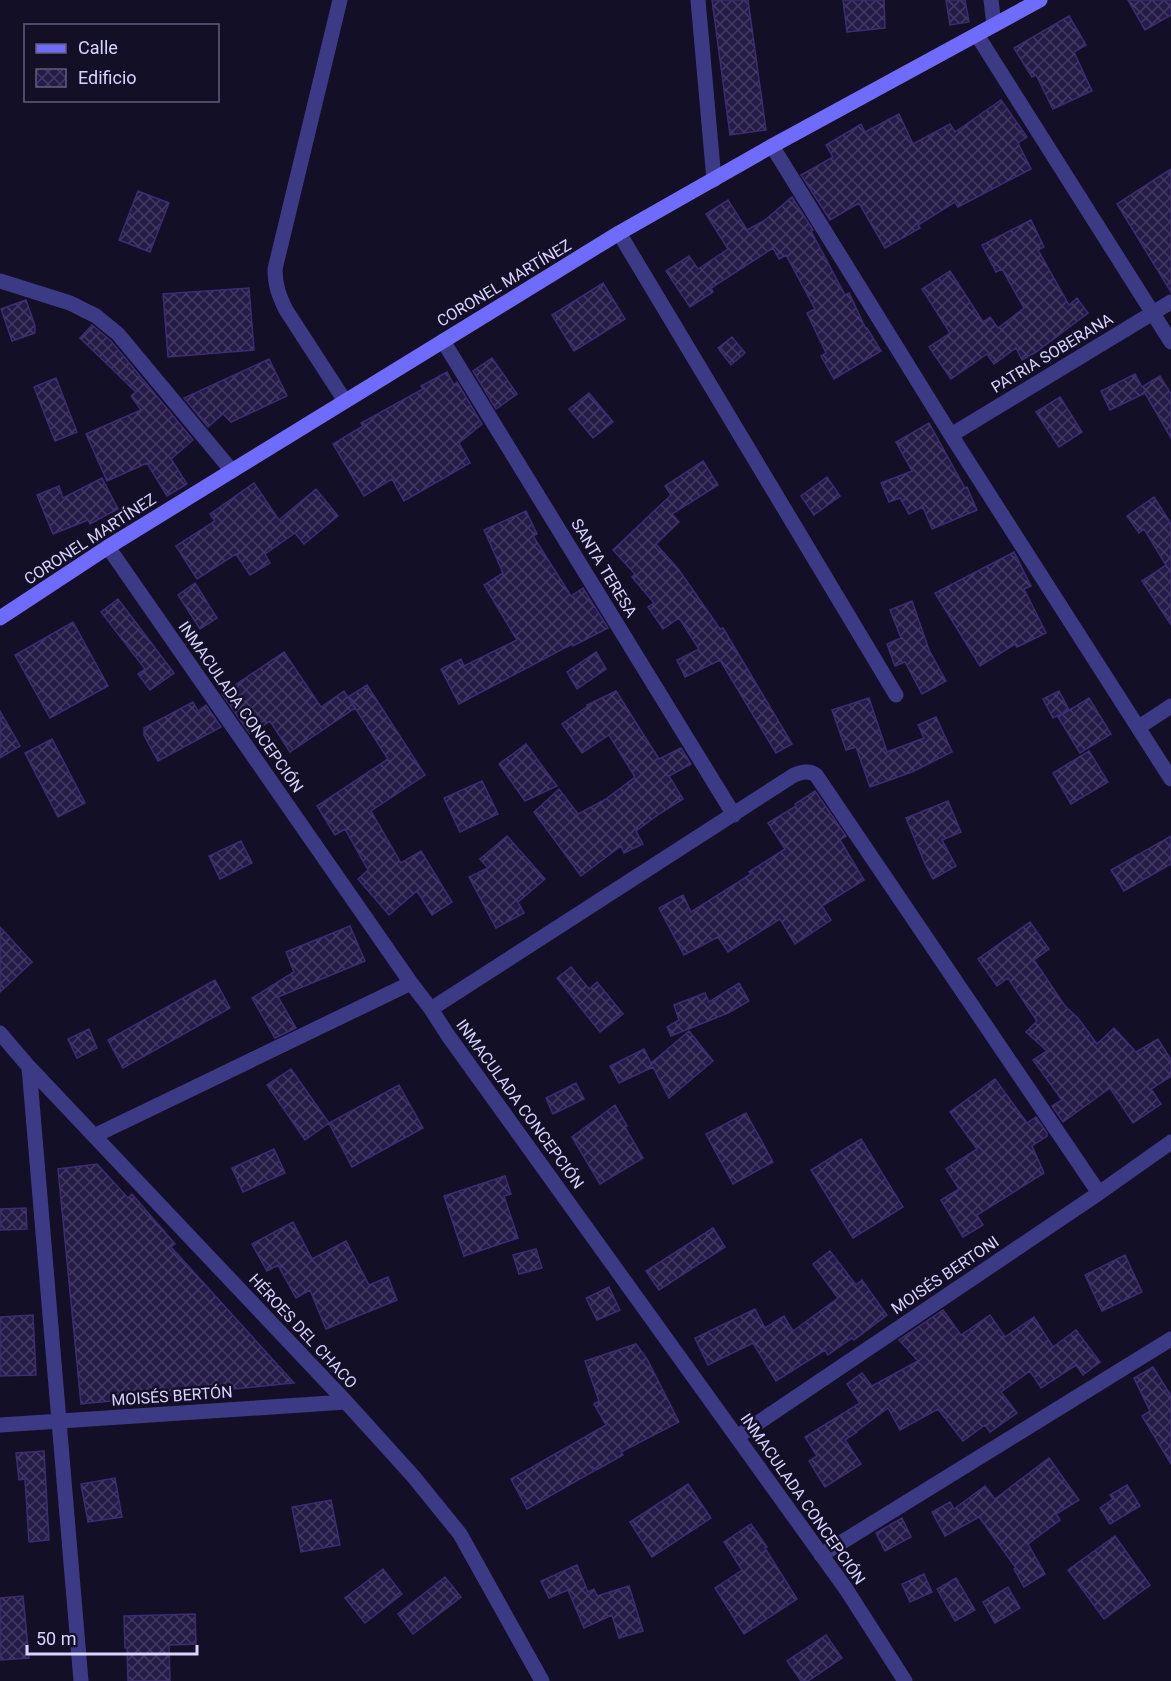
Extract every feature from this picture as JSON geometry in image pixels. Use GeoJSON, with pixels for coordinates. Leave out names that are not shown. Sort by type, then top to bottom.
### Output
{"type":"FeatureCollection","features":[{"type":"Feature","properties":{"kind":"main road","name":"CORONEL MARTÍNEZ"},"geometry":{"type":"LineString","coordinates":[[0,618],[108,547],[618,233],[1040,0]]}},
{"type":"Feature","properties":{"kind":"street"},"geometry":{"type":"LineString","coordinates":[[340,0],[275,268],[275,282],[286,310],[345,401]]}},
{"type":"Feature","properties":{"kind":"street"},"geometry":{"type":"LineString","coordinates":[[698,0],[714,180]]}},
{"type":"Feature","properties":{"kind":"street"},"geometry":{"type":"LineString","coordinates":[[991,0],[994,25]]}},
{"type":"Feature","properties":{"kind":"street"},"geometry":{"type":"LineString","coordinates":[[977,35],[1171,342]]}},
{"type":"Feature","properties":{"kind":"street"},"geometry":{"type":"LineString","coordinates":[[772,146],[951,435],[1171,779]]}},
{"type":"Feature","properties":{"kind":"street"},"geometry":{"type":"LineString","coordinates":[[618,233],[896,695]]}},
{"type":"Feature","properties":{"kind":"street"},"geometry":{"type":"LineString","coordinates":[[0,281],[70,303],[96,315],[118,334],[232,471]]}},
{"type":"Feature","properties":{"kind":"street","name":"PATRIA SOBERANA"},"geometry":{"type":"LineString","coordinates":[[951,435],[1171,302]]}},
{"type":"Feature","properties":{"kind":"street","name":"SANTA TERESA"},"geometry":{"type":"LineString","coordinates":[[443,341],[734,815]]}},
{"type":"Feature","properties":{"kind":"street","name":"INMACULADA CONCEPCIÓN"},"geometry":{"type":"LineString","coordinates":[[108,547],[447,1034],[846,1589],[905,1681]]}},
{"type":"Feature","properties":{"kind":"street"},"geometry":{"type":"LineString","coordinates":[[1138,727],[1171,706]]}},
{"type":"Feature","properties":{"kind":"street"},"geometry":{"type":"LineString","coordinates":[[431,1009],[794,775],[811,772],[816,775],[1099,1193]]}},
{"type":"Feature","properties":{"kind":"street"},"geometry":{"type":"LineString","coordinates":[[94,1136],[411,983]]}},
{"type":"Feature","properties":{"kind":"street","name":"HÉROES DEL CHACO"},"geometry":{"type":"LineString","coordinates":[[0,1034],[413,1476],[460,1534],[542,1681]]}},
{"type":"Feature","properties":{"kind":"street"},"geometry":{"type":"LineString","coordinates":[[29,1067],[81,1681]]}},
{"type":"Feature","properties":{"kind":"street","name":"MOISÉS BERTONI"},"geometry":{"type":"LineString","coordinates":[[737,1437],[1171,1142]]}},
{"type":"Feature","properties":{"kind":"street"},"geometry":{"type":"LineString","coordinates":[[822,1555],[1171,1339]]}},
{"type":"Feature","properties":{"kind":"street","name":"MOISÉS BERTÓN"},"geometry":{"type":"LineString","coordinates":[[0,1425],[345,1402]]}},
{"type":"Feature","properties":{"kind":"building"},"geometry":{"type":"Polygon","coordinates":[[[712,0],[748,0],[766,130],[730,135],[712,0]]]}},
{"type":"Feature","properties":{"kind":"building"},"geometry":{"type":"Polygon","coordinates":[[[843,0],[884,0],[885,28],[847,32],[843,0]]]}},
{"type":"Feature","properties":{"kind":"building"},"geometry":{"type":"Polygon","coordinates":[[[946,0],[965,0],[969,22],[950,25],[946,0]]]}},
{"type":"Feature","properties":{"kind":"building"},"geometry":{"type":"Polygon","coordinates":[[[1128,0],[1171,0],[1171,15],[1145,30],[1128,0]]]}},
{"type":"Feature","properties":{"kind":"building"},"geometry":{"type":"Polygon","coordinates":[[[1069,16],[1086,45],[1074,52],[1092,91],[1053,109],[1036,75],[1032,77],[1014,48],[1069,16]]]}},
{"type":"Feature","properties":{"kind":"building"},"geometry":{"type":"Polygon","coordinates":[[[1001,100],[1027,137],[1018,143],[1031,169],[958,207],[955,202],[918,225],[920,228],[885,248],[859,203],[830,220],[801,175],[833,157],[826,145],[861,124],[865,132],[899,114],[913,144],[950,124],[955,132],[1001,100]]]}},
{"type":"Feature","properties":{"kind":"building"},"geometry":{"type":"Polygon","coordinates":[[[1171,169],[1171,292],[1117,204],[1171,169]]]}},
{"type":"Feature","properties":{"kind":"building"},"geometry":{"type":"Polygon","coordinates":[[[138,191],[169,203],[150,252],[119,240],[138,191]]]}},
{"type":"Feature","properties":{"kind":"building"},"geometry":{"type":"Polygon","coordinates":[[[792,197],[813,230],[811,231],[845,295],[849,293],[866,329],[881,351],[834,379],[821,356],[826,353],[807,313],[815,309],[786,255],[779,259],[773,248],[711,288],[713,292],[690,307],[666,271],[689,256],[698,269],[728,249],[706,214],[728,200],[747,230],[765,220],[792,197]]]}},
{"type":"Feature","properties":{"kind":"building"},"geometry":{"type":"Polygon","coordinates":[[[1031,220],[1044,247],[1038,250],[1069,305],[1077,298],[1088,313],[1022,360],[1016,348],[994,364],[987,354],[951,379],[929,347],[950,333],[922,289],[950,271],[983,322],[990,317],[998,328],[1024,308],[1002,269],[996,272],[982,245],[1031,220]]]}},
{"type":"Feature","properties":{"kind":"building"},"geometry":{"type":"Polygon","coordinates":[[[603,283],[625,319],[574,351],[552,315],[603,283]]]}},
{"type":"Feature","properties":{"kind":"building"},"geometry":{"type":"Polygon","coordinates":[[[249,288],[254,350],[168,357],[163,294],[249,288]]]}},
{"type":"Feature","properties":{"kind":"building"},"geometry":{"type":"Polygon","coordinates":[[[26,300],[35,326],[35,333],[12,341],[1,309],[26,300]]]}},
{"type":"Feature","properties":{"kind":"building"},"geometry":{"type":"Polygon","coordinates":[[[92,325],[111,341],[193,440],[171,459],[187,484],[167,496],[147,463],[107,481],[86,434],[141,410],[131,396],[136,392],[80,338],[92,325]]]}},
{"type":"Feature","properties":{"kind":"building"},"geometry":{"type":"Polygon","coordinates":[[[732,337],[745,353],[731,365],[718,348],[732,337]]]}},
{"type":"Feature","properties":{"kind":"building"},"geometry":{"type":"Polygon","coordinates":[[[492,358],[517,394],[496,409],[473,371],[492,358]]]}},
{"type":"Feature","properties":{"kind":"building"},"geometry":{"type":"Polygon","coordinates":[[[269,359],[287,396],[231,422],[223,414],[208,427],[184,398],[269,359]]]}},
{"type":"Feature","properties":{"kind":"building"},"geometry":{"type":"Polygon","coordinates":[[[447,372],[454,385],[457,382],[482,424],[459,443],[470,463],[404,501],[392,479],[364,496],[333,444],[363,426],[361,423],[423,389],[421,386],[447,372]]]}},
{"type":"Feature","properties":{"kind":"building"},"geometry":{"type":"Polygon","coordinates":[[[1135,374],[1142,387],[1160,376],[1171,394],[1171,438],[1145,393],[1110,410],[1101,391],[1135,374]]]}},
{"type":"Feature","properties":{"kind":"building"},"geometry":{"type":"Polygon","coordinates":[[[56,378],[77,432],[55,441],[34,387],[56,378]]]}},
{"type":"Feature","properties":{"kind":"building"},"geometry":{"type":"Polygon","coordinates":[[[589,393],[613,422],[593,438],[569,409],[589,393]]]}},
{"type":"Feature","properties":{"kind":"building"},"geometry":{"type":"Polygon","coordinates":[[[1060,397],[1082,432],[1059,447],[1036,412],[1060,397]]]}},
{"type":"Feature","properties":{"kind":"building"},"geometry":{"type":"Polygon","coordinates":[[[929,423],[965,488],[967,487],[977,510],[932,529],[923,507],[909,514],[900,498],[889,502],[881,483],[912,471],[896,442],[929,423]]]}},
{"type":"Feature","properties":{"kind":"building"},"geometry":{"type":"Polygon","coordinates":[[[703,461],[718,485],[672,514],[679,522],[656,544],[679,570],[720,629],[723,628],[792,744],[776,753],[720,660],[685,677],[677,660],[699,649],[679,618],[663,629],[648,607],[654,603],[632,577],[635,574],[613,550],[671,495],[665,486],[703,461]]]}},
{"type":"Feature","properties":{"kind":"building"},"geometry":{"type":"Polygon","coordinates":[[[827,477],[840,496],[814,515],[801,496],[827,477]]]}},
{"type":"Feature","properties":{"kind":"building"},"geometry":{"type":"Polygon","coordinates":[[[102,478],[118,509],[90,524],[88,520],[53,534],[37,495],[59,486],[63,498],[102,478]]]}},
{"type":"Feature","properties":{"kind":"building"},"geometry":{"type":"Polygon","coordinates":[[[254,483],[279,520],[316,489],[338,516],[304,544],[295,533],[265,554],[270,563],[250,575],[236,554],[197,579],[176,546],[215,521],[210,514],[254,483]]]}},
{"type":"Feature","properties":{"kind":"building"},"geometry":{"type":"Polygon","coordinates":[[[1154,497],[1171,524],[1171,625],[1142,581],[1166,565],[1144,529],[1139,533],[1127,516],[1154,497]]]}},
{"type":"Feature","properties":{"kind":"building"},"geometry":{"type":"Polygon","coordinates":[[[526,511],[537,534],[533,536],[571,596],[583,588],[608,628],[573,646],[572,644],[459,704],[441,669],[461,659],[464,666],[517,640],[484,585],[503,573],[484,530],[526,511]]]}},
{"type":"Feature","properties":{"kind":"building"},"geometry":{"type":"Polygon","coordinates":[[[1014,552],[1031,586],[1024,589],[1046,633],[1017,647],[1015,644],[980,666],[935,593],[1014,552]]]}},
{"type":"Feature","properties":{"kind":"building"},"geometry":{"type":"Polygon","coordinates":[[[195,583],[217,618],[200,629],[178,595],[195,583]]]}},
{"type":"Feature","properties":{"kind":"building"},"geometry":{"type":"Polygon","coordinates":[[[118,599],[174,673],[150,690],[138,674],[145,669],[101,612],[118,599]]]}},
{"type":"Feature","properties":{"kind":"building"},"geometry":{"type":"Polygon","coordinates":[[[912,601],[929,650],[946,681],[922,694],[905,662],[895,666],[887,644],[901,638],[890,610],[912,601]]]}},
{"type":"Feature","properties":{"kind":"building"},"geometry":{"type":"Polygon","coordinates":[[[73,622],[108,686],[50,718],[15,655],[73,622]]]}},
{"type":"Feature","properties":{"kind":"building"},"geometry":{"type":"Polygon","coordinates":[[[284,652],[321,707],[344,691],[355,708],[290,752],[270,721],[250,734],[222,694],[284,652]]]}},
{"type":"Feature","properties":{"kind":"building"},"geometry":{"type":"Polygon","coordinates":[[[596,652],[606,669],[577,689],[567,672],[596,652]]]}},
{"type":"Feature","properties":{"kind":"building"},"geometry":{"type":"Polygon","coordinates":[[[367,685],[425,775],[371,811],[401,863],[421,851],[452,902],[432,915],[417,891],[389,915],[358,879],[368,870],[345,829],[335,835],[317,806],[388,759],[348,697],[367,685]]]}},
{"type":"Feature","properties":{"kind":"building"},"geometry":{"type":"Polygon","coordinates":[[[616,691],[659,759],[681,748],[691,764],[669,776],[683,799],[636,831],[643,844],[624,853],[621,846],[581,876],[534,812],[559,789],[578,814],[606,799],[635,777],[609,735],[582,753],[562,724],[587,705],[616,691]]]}},
{"type":"Feature","properties":{"kind":"building"},"geometry":{"type":"Polygon","coordinates":[[[1059,691],[1069,710],[1053,718],[1043,699],[1059,691]]]}},
{"type":"Feature","properties":{"kind":"building"},"geometry":{"type":"Polygon","coordinates":[[[869,698],[887,752],[924,738],[918,725],[936,717],[952,752],[912,772],[870,787],[856,747],[846,750],[832,710],[869,698]]]}},
{"type":"Feature","properties":{"kind":"building"},"geometry":{"type":"Polygon","coordinates":[[[1089,698],[1111,734],[1080,753],[1058,717],[1089,698]]]}},
{"type":"Feature","properties":{"kind":"building"},"geometry":{"type":"Polygon","coordinates":[[[193,702],[198,711],[206,705],[221,727],[158,761],[144,735],[144,728],[193,702]]]}},
{"type":"Feature","properties":{"kind":"building"},"geometry":{"type":"Polygon","coordinates":[[[0,711],[20,746],[0,758],[0,711]]]}},
{"type":"Feature","properties":{"kind":"building"},"geometry":{"type":"Polygon","coordinates":[[[52,739],[85,803],[58,817],[25,753],[52,739]]]}},
{"type":"Feature","properties":{"kind":"building"},"geometry":{"type":"Polygon","coordinates":[[[526,744],[557,786],[525,801],[499,764],[526,744]]]}},
{"type":"Feature","properties":{"kind":"building"},"geometry":{"type":"Polygon","coordinates":[[[1089,751],[1108,782],[1071,804],[1053,773],[1089,751]]]}},
{"type":"Feature","properties":{"kind":"building"},"geometry":{"type":"Polygon","coordinates":[[[482,781],[498,814],[460,832],[444,798],[482,781]]]}},
{"type":"Feature","properties":{"kind":"building"},"geometry":{"type":"Polygon","coordinates":[[[815,791],[846,836],[840,840],[864,880],[822,906],[831,920],[795,944],[780,919],[728,952],[718,937],[684,955],[659,908],[683,895],[691,912],[751,874],[749,872],[785,849],[768,823],[815,791]]]}},
{"type":"Feature","properties":{"kind":"building"},"geometry":{"type":"Polygon","coordinates":[[[948,801],[961,832],[942,840],[956,866],[933,879],[906,818],[948,801]]]}},
{"type":"Feature","properties":{"kind":"building"},"geometry":{"type":"Polygon","coordinates":[[[507,836],[545,879],[518,902],[524,913],[496,928],[469,877],[488,868],[480,859],[507,836]]]}},
{"type":"Feature","properties":{"kind":"building"},"geometry":{"type":"Polygon","coordinates":[[[1171,836],[1171,864],[1124,891],[1111,870],[1171,836]]]}},
{"type":"Feature","properties":{"kind":"building"},"geometry":{"type":"Polygon","coordinates":[[[241,841],[252,863],[220,879],[209,856],[241,841]]]}},
{"type":"Feature","properties":{"kind":"building"},"geometry":{"type":"Polygon","coordinates":[[[1030,922],[1049,949],[1034,960],[1065,1006],[1078,1018],[1097,1044],[1114,1028],[1136,1052],[1158,1039],[1171,1060],[1171,1076],[1151,1089],[1161,1104],[1133,1123],[1110,1088],[1063,1122],[1052,1106],[1062,1100],[1033,1060],[1047,1051],[1026,1032],[1037,1021],[1008,978],[997,986],[978,959],[1030,922]]]}},
{"type":"Feature","properties":{"kind":"building"},"geometry":{"type":"Polygon","coordinates":[[[350,926],[365,961],[278,997],[296,1028],[275,1038],[252,998],[294,972],[286,952],[350,926]]]}},
{"type":"Feature","properties":{"kind":"building"},"geometry":{"type":"Polygon","coordinates":[[[0,927],[32,962],[0,992],[0,927]]]}},
{"type":"Feature","properties":{"kind":"building"},"geometry":{"type":"Polygon","coordinates":[[[571,967],[589,989],[597,982],[623,1014],[600,1032],[557,978],[571,967]]]}},
{"type":"Feature","properties":{"kind":"building"},"geometry":{"type":"Polygon","coordinates":[[[215,980],[230,1008],[123,1068],[108,1040],[215,980]]]}},
{"type":"Feature","properties":{"kind":"building"},"geometry":{"type":"Polygon","coordinates":[[[739,983],[749,1001],[728,1013],[671,1036],[667,1027],[679,1020],[674,1005],[705,993],[709,1002],[739,983]]]}},
{"type":"Feature","properties":{"kind":"building"},"geometry":{"type":"Polygon","coordinates":[[[89,1029],[97,1048],[77,1058],[68,1039],[89,1029]]]}},
{"type":"Feature","properties":{"kind":"building"},"geometry":{"type":"Polygon","coordinates":[[[689,1031],[713,1061],[669,1098],[653,1067],[619,1083],[610,1066],[644,1049],[651,1063],[689,1031]]]}},
{"type":"Feature","properties":{"kind":"building"},"geometry":{"type":"Polygon","coordinates":[[[291,1069],[329,1123],[305,1140],[267,1085],[291,1069]]]}},
{"type":"Feature","properties":{"kind":"building"},"geometry":{"type":"Polygon","coordinates":[[[995,1079],[1027,1123],[1036,1117],[1047,1133],[1047,1136],[1032,1146],[1044,1173],[977,1215],[983,1225],[963,1237],[941,1200],[959,1189],[946,1169],[977,1149],[950,1112],[995,1079]]]}},
{"type":"Feature","properties":{"kind":"building"},"geometry":{"type":"Polygon","coordinates":[[[576,1083],[584,1099],[553,1114],[546,1098],[576,1083]]]}},
{"type":"Feature","properties":{"kind":"building"},"geometry":{"type":"Polygon","coordinates":[[[399,1085],[423,1128],[352,1167],[329,1123],[399,1085]]]}},
{"type":"Feature","properties":{"kind":"building"},"geometry":{"type":"Polygon","coordinates":[[[615,1105],[643,1158],[600,1184],[572,1137],[615,1105]]]}},
{"type":"Feature","properties":{"kind":"building"},"geometry":{"type":"Polygon","coordinates":[[[746,1113],[773,1162],[733,1184],[706,1134],[746,1113]]]}},
{"type":"Feature","properties":{"kind":"building"},"geometry":{"type":"Polygon","coordinates":[[[861,1139],[903,1207],[853,1238],[811,1170],[861,1139]]]}},
{"type":"Feature","properties":{"kind":"building"},"geometry":{"type":"Polygon","coordinates":[[[274,1149],[285,1173],[243,1192],[232,1168],[274,1149]]]}},
{"type":"Feature","properties":{"kind":"building"},"geometry":{"type":"Polygon","coordinates":[[[97,1164],[128,1198],[132,1194],[175,1244],[171,1247],[294,1383],[81,1404],[58,1169],[97,1164]]]}},
{"type":"Feature","properties":{"kind":"building"},"geometry":{"type":"Polygon","coordinates":[[[505,1176],[511,1194],[504,1196],[518,1238],[464,1256],[444,1196],[505,1176]]]}},
{"type":"Feature","properties":{"kind":"building"},"geometry":{"type":"Polygon","coordinates":[[[26,1208],[27,1229],[0,1230],[0,1209],[26,1208]]]}},
{"type":"Feature","properties":{"kind":"building"},"geometry":{"type":"Polygon","coordinates":[[[293,1222],[312,1259],[346,1241],[369,1285],[388,1277],[397,1300],[326,1329],[310,1290],[296,1298],[278,1265],[267,1271],[252,1244],[293,1222]]]}},
{"type":"Feature","properties":{"kind":"building"},"geometry":{"type":"Polygon","coordinates":[[[713,1228],[725,1247],[659,1290],[646,1271],[713,1228]]]}},
{"type":"Feature","properties":{"kind":"building"},"geometry":{"type":"Polygon","coordinates":[[[536,1249],[542,1268],[519,1274],[513,1255],[536,1249]]]}},
{"type":"Feature","properties":{"kind":"building"},"geometry":{"type":"Polygon","coordinates":[[[830,1251],[856,1285],[862,1280],[887,1315],[854,1340],[852,1338],[828,1355],[825,1350],[776,1381],[753,1343],[708,1365],[695,1338],[755,1309],[765,1328],[784,1316],[793,1331],[838,1298],[813,1264],[830,1251]]]}},
{"type":"Feature","properties":{"kind":"building"},"geometry":{"type":"Polygon","coordinates":[[[1125,1255],[1142,1292],[1102,1311],[1085,1275],[1125,1255]]]}},
{"type":"Feature","properties":{"kind":"building"},"geometry":{"type":"Polygon","coordinates":[[[609,1287],[620,1310],[597,1320],[586,1298],[609,1287]]]}},
{"type":"Feature","properties":{"kind":"building"},"geometry":{"type":"Polygon","coordinates":[[[943,1310],[961,1335],[990,1315],[1005,1337],[1034,1317],[1053,1347],[1076,1330],[1100,1362],[1083,1375],[1076,1365],[1041,1388],[1030,1371],[1001,1392],[1017,1413],[990,1432],[985,1425],[963,1441],[938,1409],[900,1430],[888,1408],[845,1440],[861,1464],[825,1487],[809,1461],[817,1456],[805,1437],[860,1403],[847,1384],[862,1373],[872,1386],[918,1361],[899,1340],[943,1310]]]}},
{"type":"Feature","properties":{"kind":"building"},"geometry":{"type":"Polygon","coordinates":[[[33,1315],[36,1375],[0,1376],[0,1317],[33,1315]]]}},
{"type":"Feature","properties":{"kind":"building"},"geometry":{"type":"Polygon","coordinates":[[[636,1344],[647,1359],[679,1422],[621,1452],[623,1455],[596,1470],[592,1466],[594,1471],[527,1509],[511,1479],[606,1425],[594,1404],[599,1401],[585,1361],[636,1344]]]}},
{"type":"Feature","properties":{"kind":"building"},"geometry":{"type":"Polygon","coordinates":[[[1153,1367],[1171,1396],[1171,1464],[1142,1416],[1150,1411],[1134,1378],[1153,1367]]]}},
{"type":"Feature","properties":{"kind":"building"},"geometry":{"type":"Polygon","coordinates":[[[44,1451],[49,1540],[29,1542],[25,1479],[19,1480],[16,1453],[44,1451]]]}},
{"type":"Feature","properties":{"kind":"building"},"geometry":{"type":"Polygon","coordinates":[[[1049,1458],[1079,1500],[1056,1514],[1060,1520],[1028,1544],[1045,1574],[1024,1587],[1014,1569],[1016,1568],[979,1517],[945,1536],[932,1512],[950,1502],[954,1509],[985,1486],[995,1499],[1049,1458]]]}},
{"type":"Feature","properties":{"kind":"building"},"geometry":{"type":"Polygon","coordinates":[[[115,1478],[122,1517],[88,1522],[81,1484],[115,1478]]]}},
{"type":"Feature","properties":{"kind":"building"},"geometry":{"type":"Polygon","coordinates":[[[688,1484],[711,1518],[652,1557],[630,1522],[688,1484]]]}},
{"type":"Feature","properties":{"kind":"building"},"geometry":{"type":"Polygon","coordinates":[[[1127,1485],[1140,1506],[1110,1524],[1100,1508],[1113,1499],[1110,1495],[1127,1485]]]}},
{"type":"Feature","properties":{"kind":"building"},"geometry":{"type":"Polygon","coordinates":[[[331,1500],[340,1545],[301,1552],[292,1507],[331,1500]]]}},
{"type":"Feature","properties":{"kind":"building"},"geometry":{"type":"Polygon","coordinates":[[[902,1518],[911,1537],[885,1551],[876,1533],[902,1518]]]}},
{"type":"Feature","properties":{"kind":"building"},"geometry":{"type":"Polygon","coordinates":[[[751,1524],[797,1599],[744,1634],[715,1588],[742,1570],[724,1542],[751,1524]]]}},
{"type":"Feature","properties":{"kind":"building"},"geometry":{"type":"Polygon","coordinates":[[[1115,1536],[1150,1585],[1104,1619],[1068,1570],[1115,1536]]]}},
{"type":"Feature","properties":{"kind":"building"},"geometry":{"type":"Polygon","coordinates":[[[577,1565],[588,1592],[594,1589],[597,1596],[629,1586],[643,1631],[619,1638],[612,1615],[584,1628],[568,1590],[549,1598],[541,1581],[577,1565]]]}},
{"type":"Feature","properties":{"kind":"building"},"geometry":{"type":"Polygon","coordinates":[[[383,1569],[402,1594],[365,1623],[345,1598],[383,1569]]]}},
{"type":"Feature","properties":{"kind":"building"},"geometry":{"type":"Polygon","coordinates":[[[924,1574],[932,1592],[910,1602],[902,1584],[924,1574]]]}},
{"type":"Feature","properties":{"kind":"building"},"geometry":{"type":"Polygon","coordinates":[[[445,1577],[461,1597],[413,1634],[398,1614],[445,1577]]]}},
{"type":"Feature","properties":{"kind":"building"},"geometry":{"type":"Polygon","coordinates":[[[956,1578],[975,1610],[955,1621],[937,1589],[956,1578]]]}},
{"type":"Feature","properties":{"kind":"building"},"geometry":{"type":"Polygon","coordinates":[[[1008,1587],[1020,1608],[995,1623],[983,1602],[1008,1587]]]}},
{"type":"Feature","properties":{"kind":"building"},"geometry":{"type":"Polygon","coordinates":[[[23,1596],[29,1658],[0,1660],[0,1598],[23,1596]]]}},
{"type":"Feature","properties":{"kind":"building"},"geometry":{"type":"Polygon","coordinates":[[[195,1614],[196,1644],[169,1645],[170,1681],[128,1681],[124,1616],[195,1614]]]}},
{"type":"Feature","properties":{"kind":"building"},"geometry":{"type":"Polygon","coordinates":[[[826,1635],[842,1658],[808,1681],[801,1681],[787,1661],[826,1635]]]}}]}
